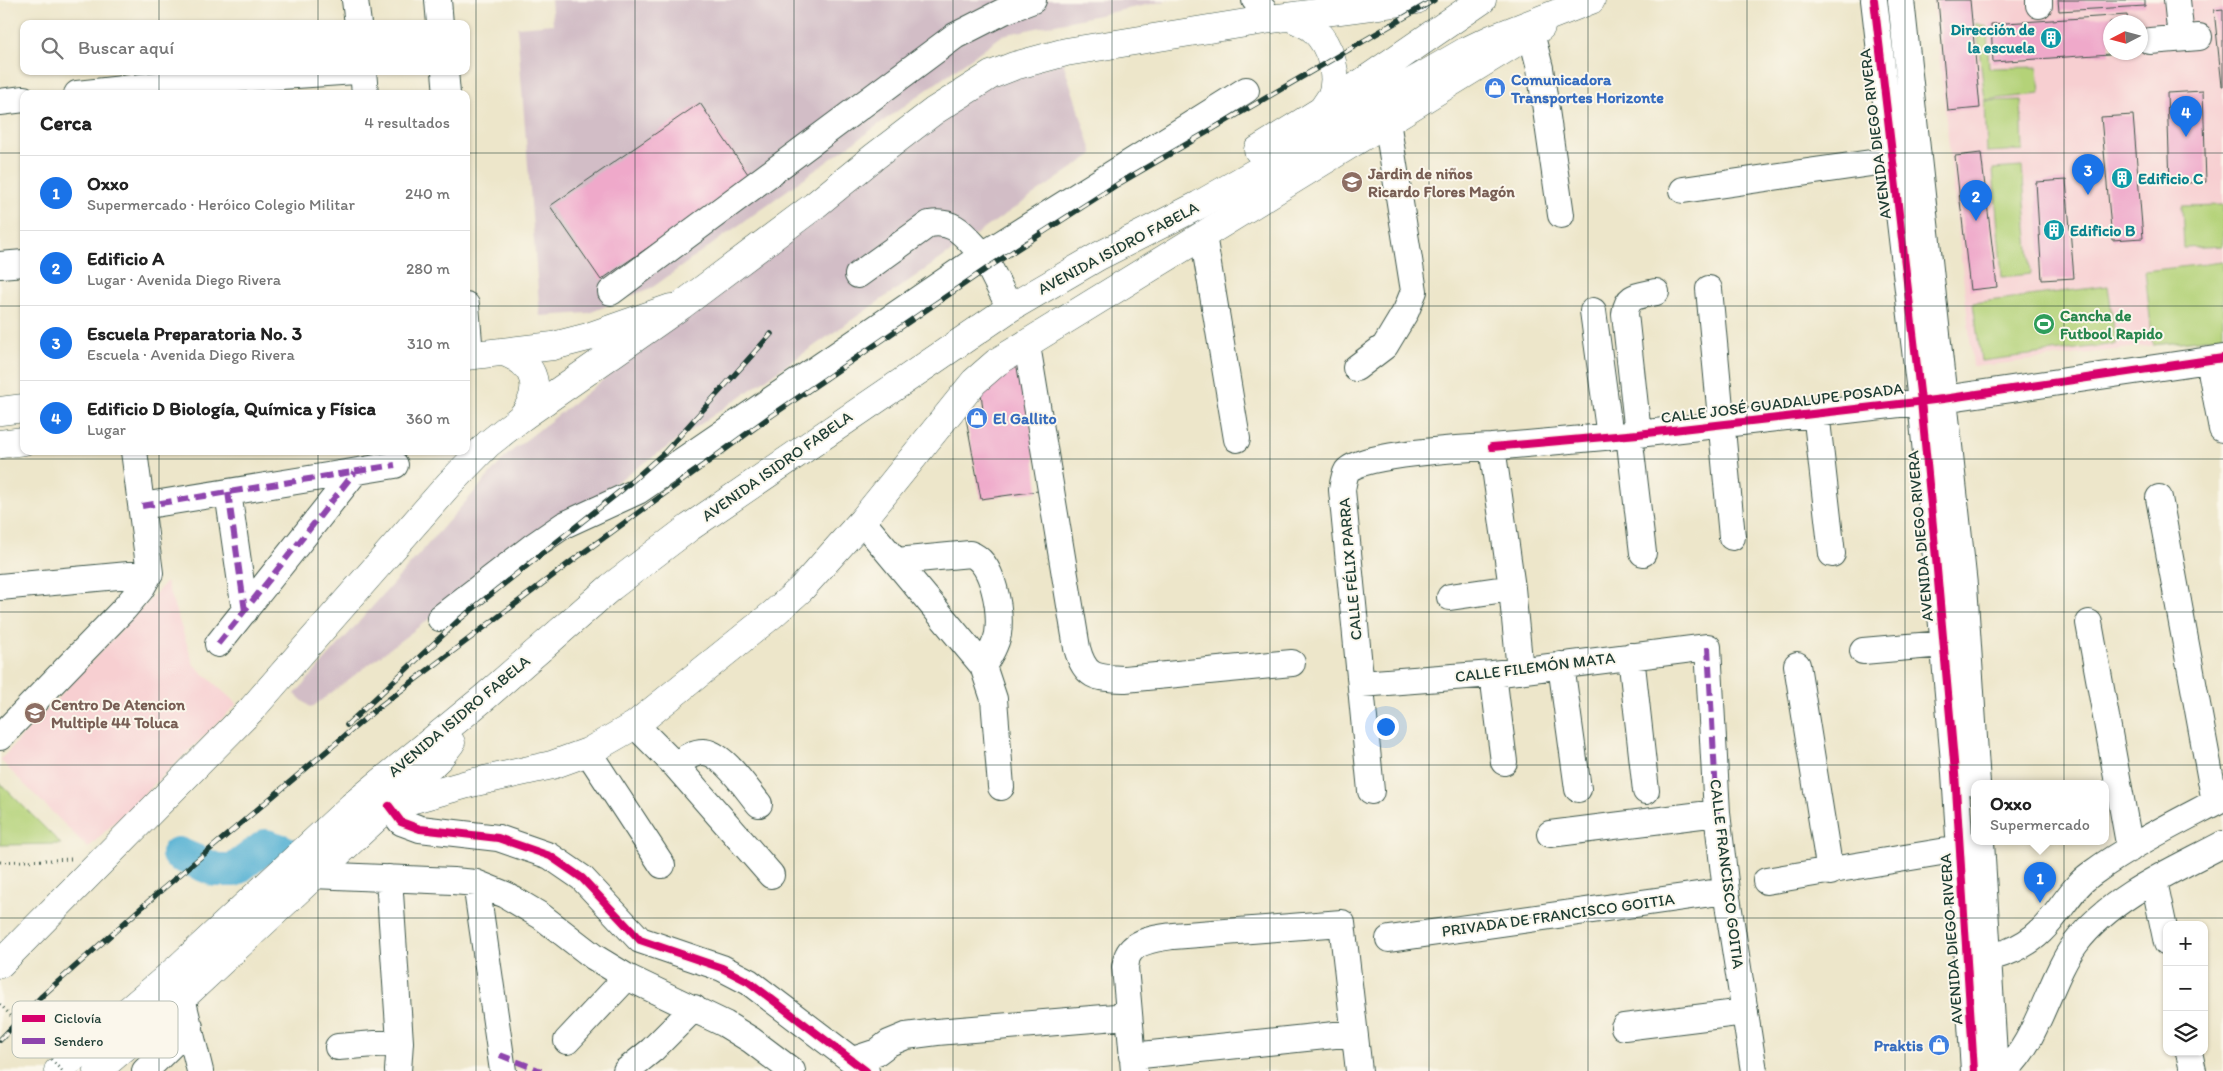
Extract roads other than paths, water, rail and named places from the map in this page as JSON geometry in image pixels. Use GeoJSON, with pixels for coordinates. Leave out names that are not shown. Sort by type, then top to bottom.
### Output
{"type":"FeatureCollection","features":[{"type":"Feature","properties":{"kind":"main road"},"geometry":{"type":"LineString","coordinates":[[0,964],[252,709],[474,458],[522,417],[682,305],[814,206],[934,111],[991,76],[1014,66],[1066,52],[1272,12],[1416,0]]}},
{"type":"Feature","properties":{"kind":"main road"},"geometry":{"type":"LineString","coordinates":[[1099,256],[1148,220],[1322,110],[1482,0]]}},
{"type":"Feature","properties":{"kind":"main road"},"geometry":{"type":"LineString","coordinates":[[389,806],[471,783],[552,765],[588,752],[635,725],[774,614],[801,589],[862,521],[974,382],[997,362],[1387,121],[1585,3]]}},
{"type":"Feature","properties":{"kind":"main road","name":"AVENIDA ISIDRO FABELA"},"geometry":{"type":"LineString","coordinates":[[140,1001],[352,806],[484,697],[611,587],[690,527],[839,423],[1010,308],[1099,256],[1199,204],[1466,51],[1491,39],[1585,3]]}},
{"type":"Feature","properties":{"kind":"main road"},"geometry":{"type":"LineString","coordinates":[[1272,12],[1315,31],[1328,52],[1334,75],[1333,88],[1331,97],[1322,110]]}},
{"type":"Feature","properties":{"kind":"main road"},"geometry":{"type":"LineString","coordinates":[[470,356],[553,346],[588,337],[682,305]]}},
{"type":"Feature","properties":{"kind":"main road"},"geometry":{"type":"LineString","coordinates":[[504,352],[512,355],[527,367],[535,384],[535,393],[530,406],[522,417]]}},
{"type":"Feature","properties":{"kind":"main road"},"geometry":{"type":"LineString","coordinates":[[0,411],[20,408]]}},
{"type":"Feature","properties":{"kind":"main road"},"geometry":{"type":"LineString","coordinates":[[0,444],[20,442]]}},
{"type":"Feature","properties":{"kind":"main road"},"geometry":{"type":"LineString","coordinates":[[178,1001],[439,758],[484,697]]}},
{"type":"Feature","properties":{"kind":"main road","name":"AVENIDA ISIDRO FABELA"},"geometry":{"type":"LineString","coordinates":[[60,1071],[75,1058]]}},
{"type":"Feature","properties":{"kind":"main road"},"geometry":{"type":"LineString","coordinates":[[97,1071],[112,1058]]}},
{"type":"Feature","properties":{"kind":"street"},"geometry":{"type":"LineString","coordinates":[[355,0],[358,20]]}},
{"type":"Feature","properties":{"kind":"street"},"geometry":{"type":"LineString","coordinates":[[438,0],[440,20]]}},
{"type":"Feature","properties":{"kind":"street"},"geometry":{"type":"LineString","coordinates":[[611,292],[956,36],[1004,11],[1034,0]]}},
{"type":"Feature","properties":{"kind":"street"},"geometry":{"type":"LineString","coordinates":[[2150,41],[2190,38],[2178,0]]}},
{"type":"Feature","properties":{"kind":"street"},"geometry":{"type":"LineString","coordinates":[[1875,12],[1901,11]]}},
{"type":"Feature","properties":{"kind":"street","name":"AVENIDA DIEGO RIVERA"},"geometry":{"type":"LineString","coordinates":[[1901,11],[1932,400],[1944,644],[1970,776]]}},
{"type":"Feature","properties":{"kind":"street","name":"AVENIDA DIEGO RIVERA"},"geometry":{"type":"LineString","coordinates":[[1875,12],[1892,160],[1964,585],[1970,776],[1970,846],[1977,961],[1974,1071]]}},
{"type":"Feature","properties":{"kind":"street"},"geometry":{"type":"LineString","coordinates":[[1532,33],[1540,68],[1562,215]]}},
{"type":"Feature","properties":{"kind":"street"},"geometry":{"type":"LineString","coordinates":[[145,90],[314,75]]}},
{"type":"Feature","properties":{"kind":"street"},"geometry":{"type":"LineString","coordinates":[[364,75],[365,90]]}},
{"type":"Feature","properties":{"kind":"street"},"geometry":{"type":"LineString","coordinates":[[445,75],[447,90]]}},
{"type":"Feature","properties":{"kind":"street"},"geometry":{"type":"LineString","coordinates":[[440,618],[564,525],[638,491],[982,254],[1246,90]]}},
{"type":"Feature","properties":{"kind":"street"},"geometry":{"type":"LineString","coordinates":[[0,102],[20,100]]}},
{"type":"Feature","properties":{"kind":"street"},"geometry":{"type":"LineString","coordinates":[[1356,368],[1385,346],[1406,311],[1414,291],[1387,121]]}},
{"type":"Feature","properties":{"kind":"street"},"geometry":{"type":"LineString","coordinates":[[1683,190],[1892,160]]}},
{"type":"Feature","properties":{"kind":"street"},"geometry":{"type":"LineString","coordinates":[[858,275],[930,224],[941,222],[952,224],[982,254],[1010,308]]}},
{"type":"Feature","properties":{"kind":"street"},"geometry":{"type":"LineString","coordinates":[[1203,236],[1237,439]]}},
{"type":"Feature","properties":{"kind":"street"},"geometry":{"type":"LineString","coordinates":[[0,265],[20,263]]}},
{"type":"Feature","properties":{"kind":"street"},"geometry":{"type":"LineString","coordinates":[[1709,288],[1732,537]]}},
{"type":"Feature","properties":{"kind":"street"},"geometry":{"type":"LineString","coordinates":[[1626,435],[1626,305],[1631,298],[1656,292]]}},
{"type":"Feature","properties":{"kind":"street"},"geometry":{"type":"LineString","coordinates":[[1593,311],[1626,435],[1644,553]]}},
{"type":"Feature","properties":{"kind":"street"},"geometry":{"type":"LineString","coordinates":[[1027,345],[1033,370],[1077,648],[1080,661],[1088,672],[1100,678],[1125,679],[1292,663]]}},
{"type":"Feature","properties":{"kind":"street"},"geometry":{"type":"LineString","coordinates":[[2216,359],[2222,429]]}},
{"type":"Feature","properties":{"kind":"street","name":"CALLE JOSÉ GUADALUPE POSADA"},"geometry":{"type":"LineString","coordinates":[[1480,448],[1626,435],[1932,400],[2216,359]]}},
{"type":"Feature","properties":{"kind":"street"},"geometry":{"type":"LineString","coordinates":[[1816,412],[1832,554]]}},
{"type":"Feature","properties":{"kind":"street"},"geometry":{"type":"LineString","coordinates":[[1480,448],[1512,588],[1520,671]]}},
{"type":"Feature","properties":{"kind":"street","name":"CALLE FÉLIX PARRA"},"geometry":{"type":"LineString","coordinates":[[1371,791],[1342,490],[1347,471],[1357,464],[1371,460],[1480,448]]}},
{"type":"Feature","properties":{"kind":"street"},"geometry":{"type":"LineString","coordinates":[[0,737],[10,718],[124,609],[150,573],[135,455]]}},
{"type":"Feature","properties":{"kind":"street"},"geometry":{"type":"LineString","coordinates":[[142,506],[395,464]]}},
{"type":"Feature","properties":{"kind":"street"},"geometry":{"type":"LineString","coordinates":[[218,644],[355,472]]}},
{"type":"Feature","properties":{"kind":"street"},"geometry":{"type":"LineString","coordinates":[[228,492],[245,611]]}},
{"type":"Feature","properties":{"kind":"street"},"geometry":{"type":"LineString","coordinates":[[1977,961],[2012,951],[2026,944],[2042,930],[2076,887],[2091,874],[2130,849],[2219,800],[2159,498]]}},
{"type":"Feature","properties":{"kind":"street"},"geometry":{"type":"LineString","coordinates":[[862,521],[983,666],[994,699],[1001,787]]}},
{"type":"Feature","properties":{"kind":"street"},"geometry":{"type":"LineString","coordinates":[[897,561],[970,554],[978,557],[987,566],[992,577],[998,616],[998,634],[983,666]]}},
{"type":"Feature","properties":{"kind":"street"},"geometry":{"type":"LineString","coordinates":[[0,587],[150,573]]}},
{"type":"Feature","properties":{"kind":"street"},"geometry":{"type":"LineString","coordinates":[[1450,597],[1512,588]]}},
{"type":"Feature","properties":{"kind":"street"},"geometry":{"type":"LineString","coordinates":[[2089,623],[2130,849]]}},
{"type":"Feature","properties":{"kind":"street"},"geometry":{"type":"LineString","coordinates":[[1862,651],[1944,644]]}},
{"type":"Feature","properties":{"kind":"street","name":"CALLE FILEMÓN MATA"},"geometry":{"type":"LineString","coordinates":[[1361,684],[1493,674],[1708,647]]}},
{"type":"Feature","properties":{"kind":"street","name":"CALLE FRANCISCO GOITIA"},"geometry":{"type":"LineString","coordinates":[[1708,647],[1717,813],[1726,891],[1754,1071]]}},
{"type":"Feature","properties":{"kind":"street"},"geometry":{"type":"LineString","coordinates":[[1631,656],[1646,791]]}},
{"type":"Feature","properties":{"kind":"street"},"geometry":{"type":"LineString","coordinates":[[1561,665],[1578,789]]}},
{"type":"Feature","properties":{"kind":"street"},"geometry":{"type":"LineString","coordinates":[[1797,665],[1830,872]]}},
{"type":"Feature","properties":{"kind":"street"},"geometry":{"type":"LineString","coordinates":[[1493,674],[1504,762]]}},
{"type":"Feature","properties":{"kind":"street"},"geometry":{"type":"LineString","coordinates":[[635,725],[675,765],[771,875]]}},
{"type":"Feature","properties":{"kind":"street"},"geometry":{"type":"LineString","coordinates":[[588,752],[662,865]]}},
{"type":"Feature","properties":{"kind":"street"},"geometry":{"type":"LineString","coordinates":[[675,765],[696,753],[713,754],[722,760],[759,804]]}},
{"type":"Feature","properties":{"kind":"street"},"geometry":{"type":"LineString","coordinates":[[389,806],[401,822],[420,829],[498,838],[550,856],[582,878],[640,940],[722,968],[749,982],[860,1065],[889,1043],[906,1036],[1128,1016]]}},
{"type":"Feature","properties":{"kind":"street"},"geometry":{"type":"LineString","coordinates":[[1550,834],[1717,813]]}},
{"type":"Feature","properties":{"kind":"street"},"geometry":{"type":"LineString","coordinates":[[2003,1071],[2018,1057],[2057,975],[2076,944],[2108,911],[2154,881],[2223,844]]}},
{"type":"Feature","properties":{"kind":"street"},"geometry":{"type":"LineString","coordinates":[[1766,881],[1830,872],[1970,846]]}},
{"type":"Feature","properties":{"kind":"street"},"geometry":{"type":"LineString","coordinates":[[313,875],[476,883],[506,895],[541,916],[594,957],[627,977],[694,1008],[751,1040],[785,1069]]}},
{"type":"Feature","properties":{"kind":"street"},"geometry":{"type":"LineString","coordinates":[[389,878],[400,1042],[398,1071]]}},
{"type":"Feature","properties":{"kind":"street"},"geometry":{"type":"LineString","coordinates":[[2154,881],[2163,924]]}},
{"type":"Feature","properties":{"kind":"street"},"geometry":{"type":"LineString","coordinates":[[476,883],[503,1071]]}},
{"type":"Feature","properties":{"kind":"street","name":"PRIVADA DE FRANCISCO GOITIA"},"geometry":{"type":"LineString","coordinates":[[1390,939],[1726,891]]}},
{"type":"Feature","properties":{"kind":"street"},"geometry":{"type":"LineString","coordinates":[[1354,1033],[1133,1064],[1125,967],[1128,954],[1137,945],[1153,939],[1173,936],[1342,923],[1359,1071]]}},
{"type":"Feature","properties":{"kind":"street","name":"AVENIDA DIEGO RIVERA"},"geometry":{"type":"LineString","coordinates":[[1977,961],[1995,1071]]}},
{"type":"Feature","properties":{"kind":"street"},"geometry":{"type":"LineString","coordinates":[[567,1041],[627,977]]}},
{"type":"Feature","properties":{"kind":"street"},"geometry":{"type":"LineString","coordinates":[[182,998],[200,1071]]}},
{"type":"Feature","properties":{"kind":"street"},"geometry":{"type":"LineString","coordinates":[[626,1071],[680,1024],[694,1008]]}},
{"type":"Feature","properties":{"kind":"street"},"geometry":{"type":"LineString","coordinates":[[1624,1027],[1745,1012]]}},
{"type":"Feature","properties":{"kind":"street"},"geometry":{"type":"LineString","coordinates":[[178,1039],[190,1027]]}},
{"type":"Feature","properties":{"kind":"street"},"geometry":{"type":"LineString","coordinates":[[338,1047],[400,1042]]}},
{"type":"Feature","properties":{"kind":"street"},"geometry":{"type":"LineString","coordinates":[[2190,1056],[2193,1071]]}},
{"type":"Feature","properties":{"kind":"street"},"geometry":{"type":"LineString","coordinates":[[145,1071],[158,1058]]}},
{"type":"Feature","properties":{"kind":"waterway"},"geometry":{"type":"LineString","coordinates":[[178,854],[216,870],[234,870],[266,846],[282,851]]}},
{"type":"Feature","properties":{"kind":"railway"},"geometry":{"type":"LineString","coordinates":[[37,1001],[158,893],[379,707],[576,558],[771,416],[989,267],[1118,184],[1434,0]]}},
{"type":"Feature","properties":{"kind":"railway"},"geometry":{"type":"LineString","coordinates":[[347,725],[460,619],[623,489],[665,452],[771,334]]}},
{"type":"Feature","properties":{"kind":"railway"},"geometry":{"type":"LineString","coordinates":[[0,1040],[12,1027]]}},
{"type":"Feature","properties":{"kind":"place","name":"Dirección de la escuela"},"geometry":{"type":"Point","coordinates":[2051,38]}},
{"type":"Feature","properties":{"kind":"place","name":"Comunicadora Transportes Horizonte"},"geometry":{"type":"Point","coordinates":[1495,88]}},
{"type":"Feature","properties":{"kind":"place","name":"Edificio D Biología, Química y Física"},"geometry":{"type":"Point","coordinates":[2186,137]}},
{"type":"Feature","properties":{"kind":"place","name":"Edificio C"},"geometry":{"type":"Point","coordinates":[2122,178]}},
{"type":"Feature","properties":{"kind":"place","name":"Jardin de niños Ricardo Flores Magón"},"geometry":{"type":"Point","coordinates":[1352,182]}},
{"type":"Feature","properties":{"kind":"place","name":"Escuela Preparatoria No. 3"},"geometry":{"type":"Point","coordinates":[2088,195]}},
{"type":"Feature","properties":{"kind":"place","name":"Edificio A"},"geometry":{"type":"Point","coordinates":[1976,221]}},
{"type":"Feature","properties":{"kind":"place","name":"Edificio B"},"geometry":{"type":"Point","coordinates":[2054,230]}},
{"type":"Feature","properties":{"kind":"place","name":"Cancha de Futbool Rapido"},"geometry":{"type":"Point","coordinates":[2044,324]}},
{"type":"Feature","properties":{"kind":"place","name":"El Gallito"},"geometry":{"type":"Point","coordinates":[977,418]}},
{"type":"Feature","properties":{"kind":"place","name":"Centro De Atencion Multiple 44 Toluca"},"geometry":{"type":"Point","coordinates":[35,713]}},
{"type":"Feature","properties":{"kind":"place","name":"Oxxo"},"geometry":{"type":"Point","coordinates":[2040,903]}},
{"type":"Feature","properties":{"kind":"place","name":"Praktis"},"geometry":{"type":"Point","coordinates":[1939,1045]}}]}
